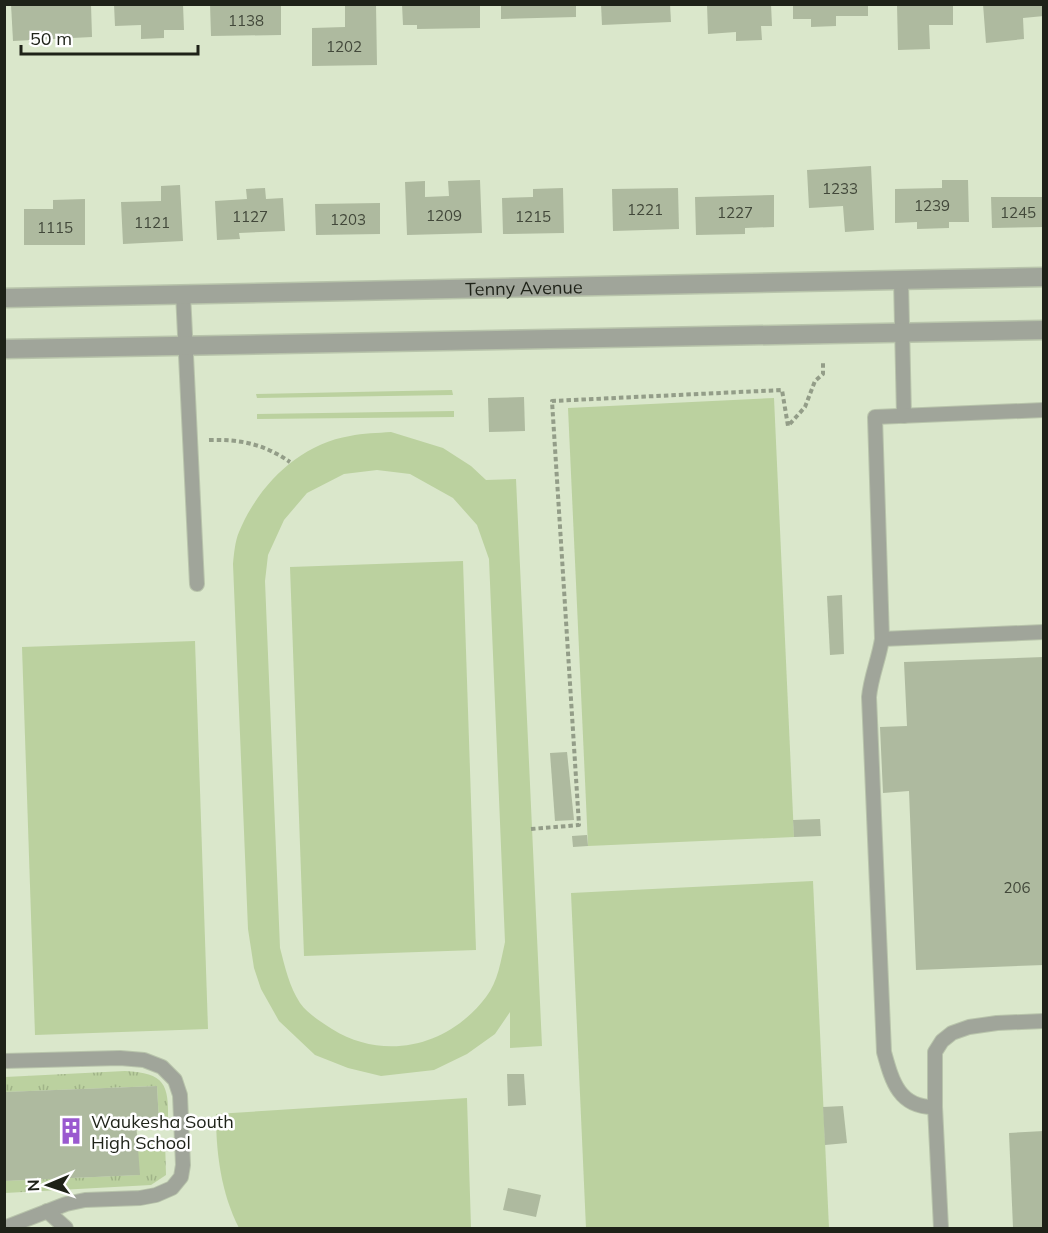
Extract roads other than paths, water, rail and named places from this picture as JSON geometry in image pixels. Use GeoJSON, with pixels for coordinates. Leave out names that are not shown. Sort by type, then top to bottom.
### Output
{"type":"FeatureCollection","features":[{"type":"Feature","properties":{"kind":"street","name":"Tenny Avenue"},"geometry":{"type":"LineString","coordinates":[[4,298],[1044,278]]}},
{"type":"Feature","properties":{"kind":"street"},"geometry":{"type":"LineString","coordinates":[[4,349],[1044,330]]}},
{"type":"Feature","properties":{"kind":"lane"},"geometry":{"type":"LineString","coordinates":[[901,280],[904,416]]}},
{"type":"Feature","properties":{"kind":"lane"},"geometry":{"type":"LineString","coordinates":[[183,293],[197,584]]}},
{"type":"Feature","properties":{"kind":"lane"},"geometry":{"type":"LineString","coordinates":[[935,1107],[923,1107],[909,1102],[898,1091],[884,1052],[869,696],[871,677],[880,656],[883,610],[875,417],[1044,410]]}},
{"type":"Feature","properties":{"kind":"lane"},"geometry":{"type":"LineString","coordinates":[[882,639],[1044,632]]}},
{"type":"Feature","properties":{"kind":"lane"},"geometry":{"type":"LineString","coordinates":[[941,1228],[935,1107],[935,1052],[942,1041],[952,1033],[969,1027],[1044,1021]]}},
{"type":"Feature","properties":{"kind":"lane"},"geometry":{"type":"LineString","coordinates":[[4,1061],[120,1058],[144,1060],[162,1067],[175,1080],[180,1095],[183,1165],[181,1177],[172,1188],[156,1195],[140,1198],[85,1200],[66,1204],[4,1228]]}},
{"type":"Feature","properties":{"kind":"lane"},"geometry":{"type":"LineString","coordinates":[[47,1211],[66,1228]]}},
{"type":"Feature","properties":{"kind":"place","name":"Waukesha South High School"},"geometry":{"type":"Point","coordinates":[71,1131]}}]}
